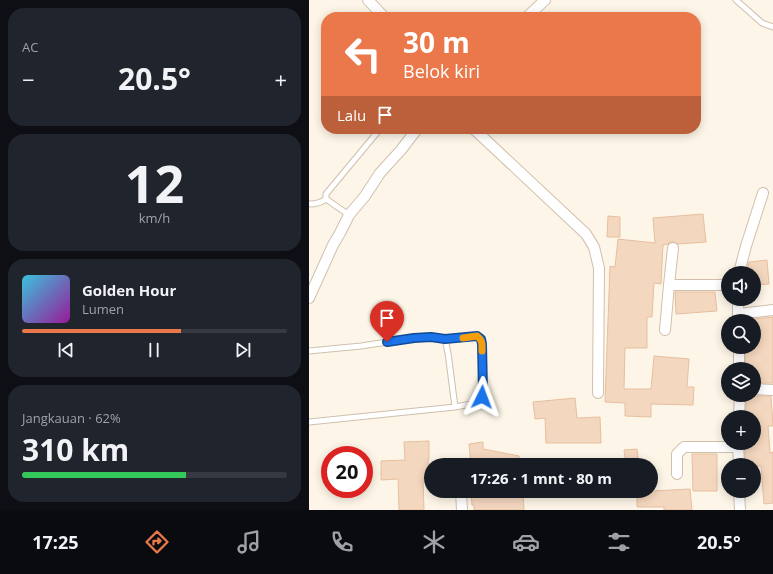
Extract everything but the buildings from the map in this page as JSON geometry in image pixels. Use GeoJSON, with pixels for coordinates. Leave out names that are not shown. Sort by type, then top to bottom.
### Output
{"type":"FeatureCollection","features":[{"type":"Feature","properties":{"kind":"street"},"geometry":{"type":"LineString","coordinates":[[368,0],[379,12]]}},
{"type":"Feature","properties":{"kind":"street"},"geometry":{"type":"LineString","coordinates":[[532,12],[545,0]]}},
{"type":"Feature","properties":{"kind":"street"},"geometry":{"type":"LineString","coordinates":[[309,298],[333,245],[349,216],[365,196],[380,173],[413,134]]}},
{"type":"Feature","properties":{"kind":"street"},"geometry":{"type":"LineString","coordinates":[[479,134],[585,234],[594,247],[599,268],[599,393]]}},
{"type":"Feature","properties":{"kind":"street"},"geometry":{"type":"LineString","coordinates":[[741,266],[763,193]]}},
{"type":"Feature","properties":{"kind":"street"},"geometry":{"type":"LineString","coordinates":[[665,330],[673,248]]}},
{"type":"Feature","properties":{"kind":"street"},"geometry":{"type":"LineString","coordinates":[[669,285],[721,285]]}},
{"type":"Feature","properties":{"kind":"street"},"geometry":{"type":"LineString","coordinates":[[753,314],[773,310]]}},
{"type":"Feature","properties":{"kind":"street"},"geometry":{"type":"LineString","coordinates":[[761,389],[773,390]]}},
{"type":"Feature","properties":{"kind":"street"},"geometry":{"type":"LineString","coordinates":[[677,474],[677,454],[684,447],[721,446]]}},
{"type":"Feature","properties":{"kind":"street"},"geometry":{"type":"LineString","coordinates":[[461,498],[462,510]]}},
{"type":"Feature","properties":{"kind":"street"},"geometry":{"type":"LineString","coordinates":[[739,498],[740,510]]}},
{"type":"Feature","properties":{"kind":"lane"},"geometry":{"type":"LineString","coordinates":[[737,1],[762,24],[773,27]]}},
{"type":"Feature","properties":{"kind":"lane"},"geometry":{"type":"LineString","coordinates":[[326,199],[326,194],[328,191],[377,134]]}},
{"type":"Feature","properties":{"kind":"lane"},"geometry":{"type":"LineString","coordinates":[[309,204],[316,204],[326,199]]}},
{"type":"Feature","properties":{"kind":"lane"},"geometry":{"type":"LineString","coordinates":[[326,199],[349,216]]}},
{"type":"Feature","properties":{"kind":"lane"},"geometry":{"type":"LineString","coordinates":[[309,350],[361,346],[414,338],[431,337],[445,339],[477,336],[481,339],[482,344],[483,392],[482,397],[477,403],[455,407],[309,422]]}},
{"type":"Feature","properties":{"kind":"lane"},"geometry":{"type":"LineString","coordinates":[[445,339],[455,407]]}},
{"type":"Feature","properties":{"kind":"slow traffic"},"geometry":{"type":"LineString","coordinates":[[463,338],[477,336],[481,339],[482,351]]}},
{"type":"Feature","properties":{"kind":"route"},"geometry":{"type":"LineString","coordinates":[[387,342],[414,338],[431,337],[445,339],[477,336],[481,339],[482,344],[482,397]]}}]}
